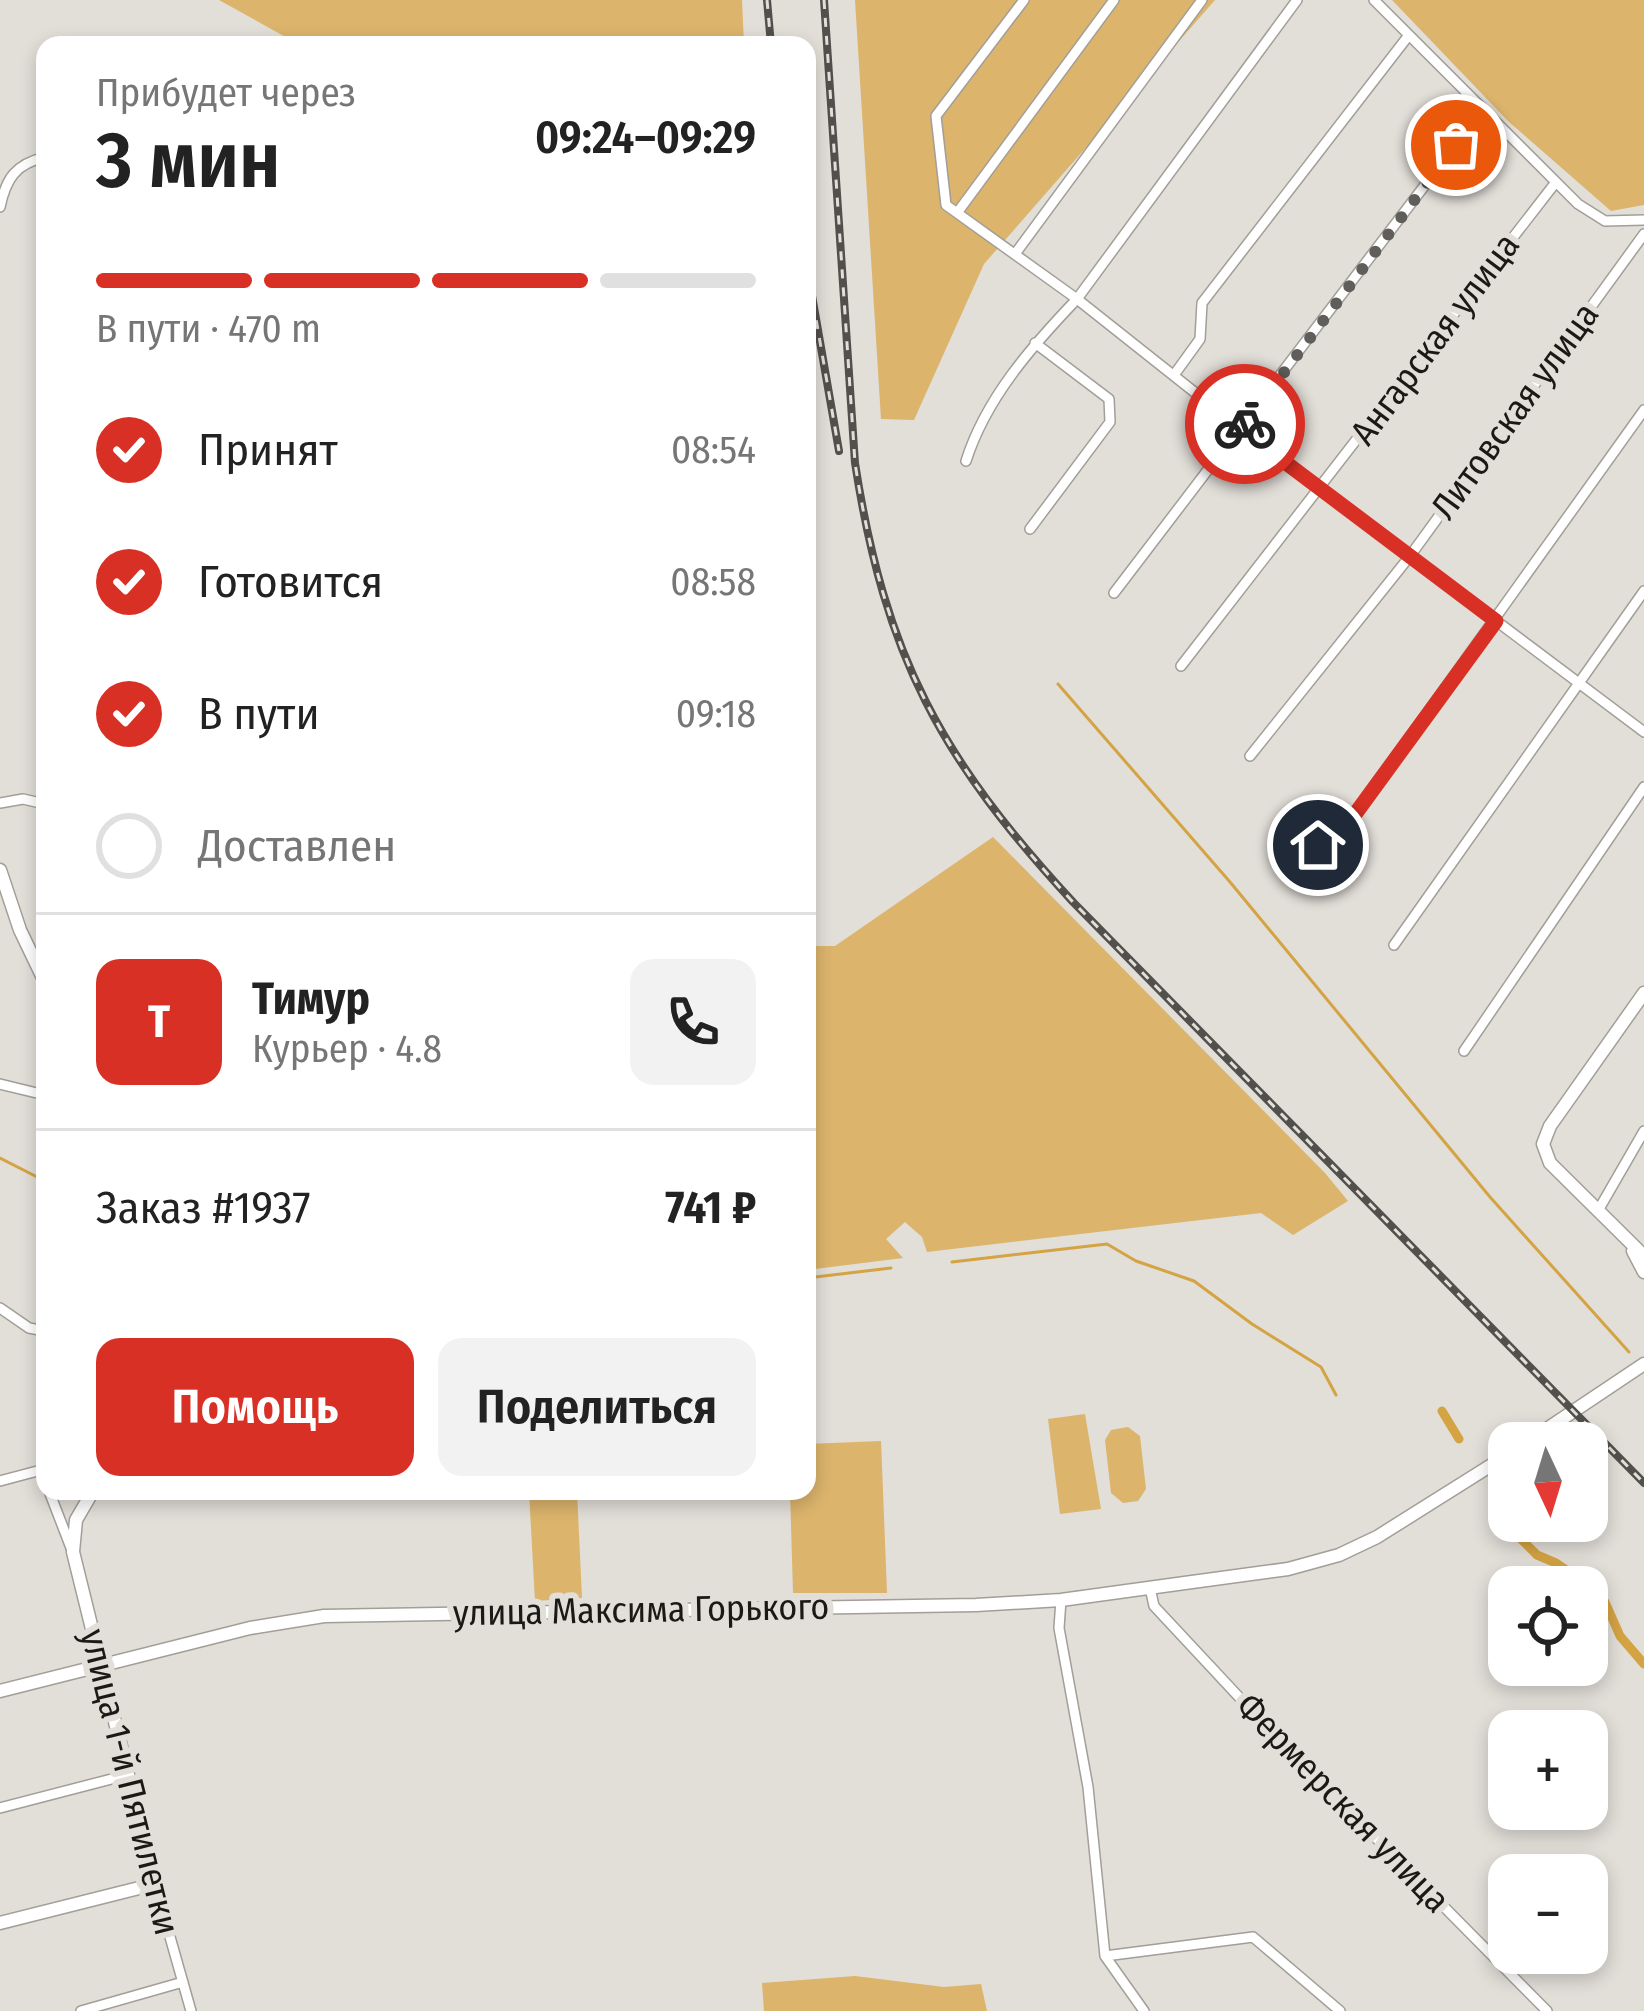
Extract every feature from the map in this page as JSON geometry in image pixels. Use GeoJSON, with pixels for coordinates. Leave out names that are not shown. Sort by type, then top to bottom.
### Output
{"type":"FeatureCollection","features":[{"type":"Feature","properties":{"kind":"main road"},"geometry":{"type":"LineString","coordinates":[[0,870],[36,962]]}},
{"type":"Feature","properties":{"kind":"main road"},"geometry":{"type":"LineString","coordinates":[[1644,993],[1550,1126],[1543,1144],[1550,1163],[1644,1256]]}},
{"type":"Feature","properties":{"kind":"main road"},"geometry":{"type":"LineString","coordinates":[[1619,1230],[1644,1272]]}},
{"type":"Feature","properties":{"kind":"main road"},"geometry":{"type":"LineString","coordinates":[[1557,1422],[1643,1364]]}},
{"type":"Feature","properties":{"kind":"main road","name":"улица Максима Горького"},"geometry":{"type":"LineString","coordinates":[[0,1691],[250,1628],[324,1616],[1060,1600],[1288,1568],[1356,1548],[1488,1467]]}},
{"type":"Feature","properties":{"kind":"main road"},"geometry":{"type":"LineString","coordinates":[[73,1552],[76,1520],[88,1500]]}},
{"type":"Feature","properties":{"kind":"main road","name":"улица 1-й Пятилетки"},"geometry":{"type":"LineString","coordinates":[[73,1552],[155,1884]]}},
{"type":"Feature","properties":{"kind":"main road"},"geometry":{"type":"LineString","coordinates":[[0,1922],[155,1884]]}},
{"type":"Feature","properties":{"kind":"street"},"geometry":{"type":"LineString","coordinates":[[1024,0],[936,116],[946,206],[1077,299],[1241,429],[1644,732]]}},
{"type":"Feature","properties":{"kind":"street"},"geometry":{"type":"LineString","coordinates":[[957,213],[1114,0]]}},
{"type":"Feature","properties":{"kind":"street"},"geometry":{"type":"LineString","coordinates":[[1015,254],[1202,0]]}},
{"type":"Feature","properties":{"kind":"street"},"geometry":{"type":"LineString","coordinates":[[966,461],[991,408],[1035,343],[1077,299],[1297,0]]}},
{"type":"Feature","properties":{"kind":"street"},"geometry":{"type":"LineString","coordinates":[[1374,0],[1578,204],[1605,220],[1644,220]]}},
{"type":"Feature","properties":{"kind":"street"},"geometry":{"type":"LineString","coordinates":[[1174,376],[1200,339],[1202,303],[1409,35]]}},
{"type":"Feature","properties":{"kind":"street"},"geometry":{"type":"LineString","coordinates":[[1114,593],[1484,110]]}},
{"type":"Feature","properties":{"kind":"street"},"geometry":{"type":"LineString","coordinates":[[0,207],[14,170],[36,161]]}},
{"type":"Feature","properties":{"kind":"street","name":"Ангарская улица"},"geometry":{"type":"LineString","coordinates":[[1181,666],[1556,182]]}},
{"type":"Feature","properties":{"kind":"street","name":"Литовская улица"},"geometry":{"type":"LineString","coordinates":[[1250,756],[1410,556],[1644,234]]}},
{"type":"Feature","properties":{"kind":"street"},"geometry":{"type":"LineString","coordinates":[[1030,529],[1110,422],[1109,399],[1035,343]]}},
{"type":"Feature","properties":{"kind":"street"},"geometry":{"type":"LineString","coordinates":[[1318,845],[1344,812],[1353,817],[1644,410]]}},
{"type":"Feature","properties":{"kind":"street"},"geometry":{"type":"LineString","coordinates":[[1394,945],[1644,591]]}},
{"type":"Feature","properties":{"kind":"street"},"geometry":{"type":"LineString","coordinates":[[1464,1051],[1644,787]]}},
{"type":"Feature","properties":{"kind":"street"},"geometry":{"type":"LineString","coordinates":[[0,803],[36,802]]}},
{"type":"Feature","properties":{"kind":"street"},"geometry":{"type":"LineString","coordinates":[[0,1084],[36,1093]]}},
{"type":"Feature","properties":{"kind":"street"},"geometry":{"type":"LineString","coordinates":[[1599,1209],[1644,1131]]}},
{"type":"Feature","properties":{"kind":"street"},"geometry":{"type":"LineString","coordinates":[[0,1309],[36,1329]]}},
{"type":"Feature","properties":{"kind":"street"},"geometry":{"type":"LineString","coordinates":[[0,1480],[36,1474]]}},
{"type":"Feature","properties":{"kind":"street","name":"улица 1-й Пятилетки"},"geometry":{"type":"LineString","coordinates":[[53,1500],[73,1552]]}},
{"type":"Feature","properties":{"kind":"street","name":"Фермерская улица"},"geometry":{"type":"LineString","coordinates":[[1150,1588],[1154,1606],[1264,1724],[1547,2011]]}},
{"type":"Feature","properties":{"kind":"street"},"geometry":{"type":"LineString","coordinates":[[1060,1600],[1059,1628],[1088,1787],[1105,1956],[1144,2011]]}},
{"type":"Feature","properties":{"kind":"street"},"geometry":{"type":"LineString","coordinates":[[0,1808],[127,1775]]}},
{"type":"Feature","properties":{"kind":"street","name":"улица 1-й Пятилетки"},"geometry":{"type":"LineString","coordinates":[[155,1884],[191,2011]]}},
{"type":"Feature","properties":{"kind":"street"},"geometry":{"type":"LineString","coordinates":[[1105,1956],[1253,1937],[1340,2011]]}},
{"type":"Feature","properties":{"kind":"street"},"geometry":{"type":"LineString","coordinates":[[81,2011],[183,1982]]}},
{"type":"Feature","properties":{"kind":"shaded area"},"geometry":{"type":"Polygon","coordinates":[[[219,0],[742,0],[744,36],[284,36],[219,0]]]}},
{"type":"Feature","properties":{"kind":"shaded area"},"geometry":{"type":"Polygon","coordinates":[[[855,0],[1215,0],[984,264],[914,420],[881,419],[855,0]]]}},
{"type":"Feature","properties":{"kind":"shaded area"},"geometry":{"type":"Polygon","coordinates":[[[1392,0],[1644,0],[1644,205],[1611,211],[1509,122],[1392,0]]]}},
{"type":"Feature","properties":{"kind":"shaded area"},"geometry":{"type":"Polygon","coordinates":[[[993,837],[1348,1201],[1293,1235],[1261,1213],[927,1252],[922,1237],[905,1222],[886,1239],[903,1258],[816,1269],[816,946],[835,946],[993,837]]]}},
{"type":"Feature","properties":{"kind":"shaded area"},"geometry":{"type":"Polygon","coordinates":[[[1085,1414],[1101,1509],[1060,1514],[1048,1419],[1085,1414]]]}},
{"type":"Feature","properties":{"kind":"shaded area"},"geometry":{"type":"Polygon","coordinates":[[[1128,1427],[1140,1436],[1146,1489],[1138,1501],[1123,1503],[1111,1493],[1105,1440],[1111,1430],[1128,1427]]]}},
{"type":"Feature","properties":{"kind":"shaded area"},"geometry":{"type":"Polygon","coordinates":[[[881,1441],[887,1593],[793,1593],[790,1500],[816,1500],[816,1444],[881,1441]]]}},
{"type":"Feature","properties":{"kind":"shaded area"},"geometry":{"type":"Polygon","coordinates":[[[529,1500],[577,1500],[582,1598],[535,1601],[529,1500]]]}},
{"type":"Feature","properties":{"kind":"shaded area"},"geometry":{"type":"Polygon","coordinates":[[[855,1976],[944,1987],[981,1984],[987,2011],[764,2011],[762,1983],[855,1976]]]}},
{"type":"Feature","properties":{"kind":"waterway"},"geometry":{"type":"LineString","coordinates":[[1058,684],[1230,882],[1490,1197],[1629,1352]]}},
{"type":"Feature","properties":{"kind":"waterway"},"geometry":{"type":"LineString","coordinates":[[0,1158],[36,1176]]}},
{"type":"Feature","properties":{"kind":"waterway"},"geometry":{"type":"LineString","coordinates":[[952,1262],[1107,1244],[1136,1261],[1194,1281],[1321,1367],[1336,1395]]}},
{"type":"Feature","properties":{"kind":"waterway"},"geometry":{"type":"LineString","coordinates":[[816,1277],[891,1268]]}},
{"type":"Feature","properties":{"kind":"waterway"},"geometry":{"type":"LineString","coordinates":[[1442,1411],[1459,1439]]}},
{"type":"Feature","properties":{"kind":"waterway"},"geometry":{"type":"LineString","coordinates":[[1524,1542],[1591,1587],[1605,1602],[1620,1636],[1644,1664]]}},
{"type":"Feature","properties":{"kind":"railway"},"geometry":{"type":"LineString","coordinates":[[767,0],[770,36]]}},
{"type":"Feature","properties":{"kind":"railway"},"geometry":{"type":"LineString","coordinates":[[824,0],[855,463],[883,593],[926,702],[987,800],[1073,902],[1644,1483]]}},
{"type":"Feature","properties":{"kind":"railway"},"geometry":{"type":"LineString","coordinates":[[816,319],[839,451]]}},
{"type":"Feature","properties":{"kind":"way so far"},"geometry":{"type":"LineString","coordinates":[[1245,424],[1456,145]]}},
{"type":"Feature","properties":{"kind":"route"},"geometry":{"type":"LineString","coordinates":[[1245,424],[1241,429],[1496,621],[1353,817],[1344,812],[1318,845]]}}]}
